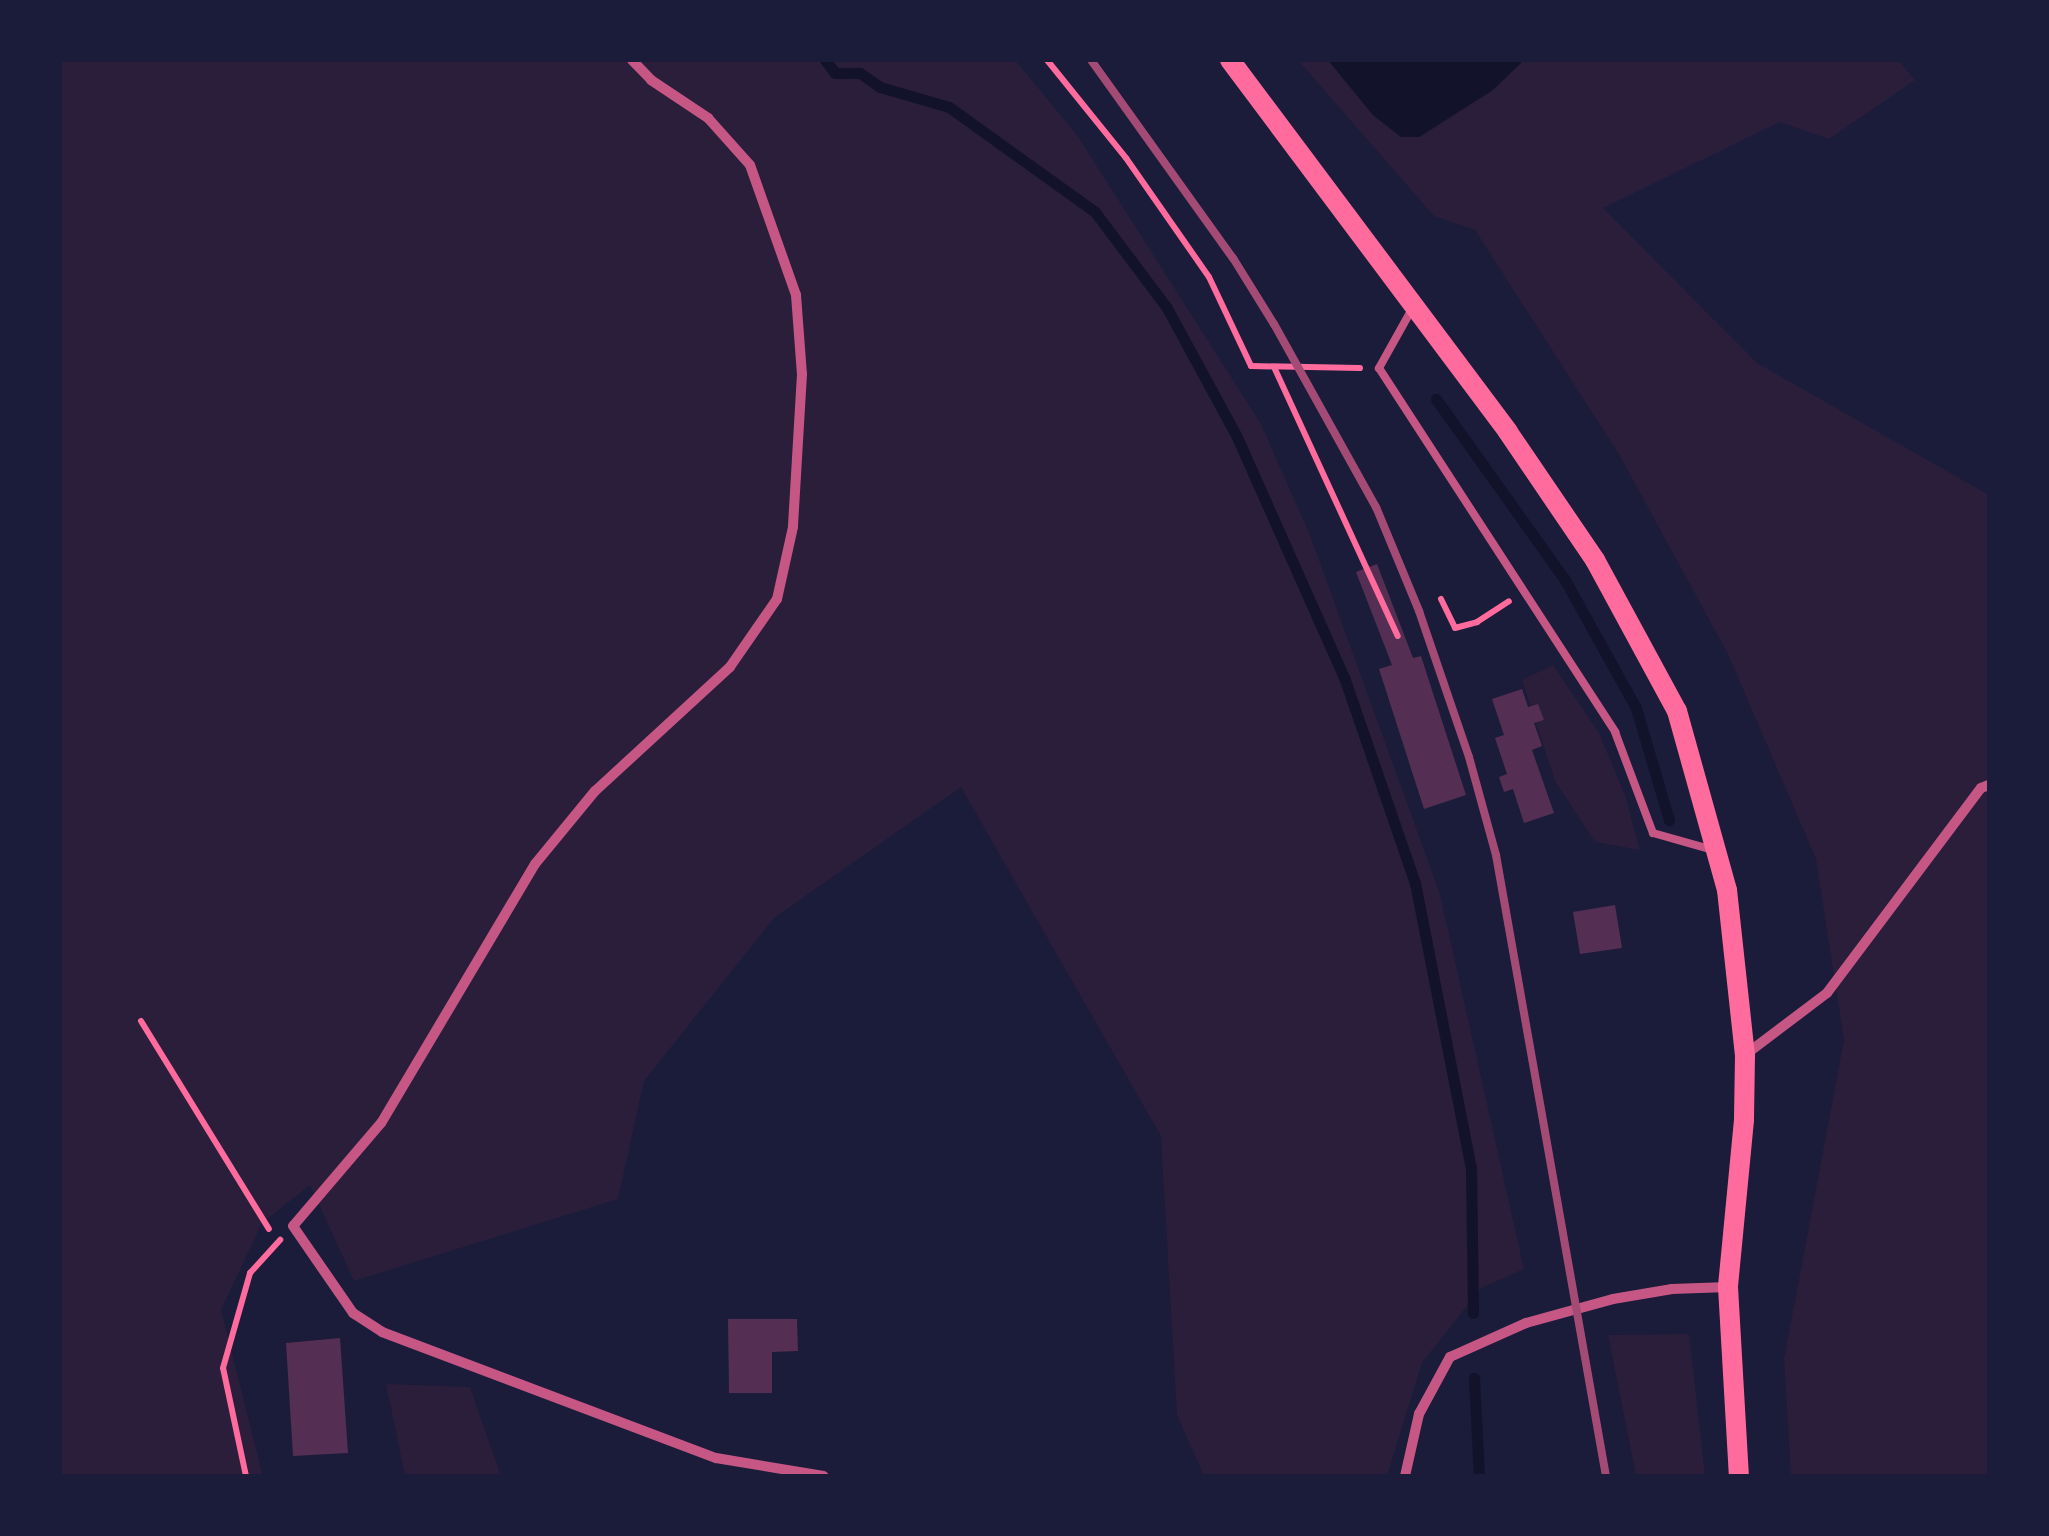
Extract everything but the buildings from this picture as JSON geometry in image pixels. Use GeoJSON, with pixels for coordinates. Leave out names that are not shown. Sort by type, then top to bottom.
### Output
{"type":"FeatureCollection","features":[{"type":"Feature","properties":{"kind":"main road"},"geometry":{"type":"LineString","coordinates":[[1230,60],[1414,306],[1595,560],[1678,711],[1728,890],[1745,1055],[1744,1120],[1728,1286],[1739,1476]]}},
{"type":"Feature","properties":{"kind":"street"},"geometry":{"type":"LineString","coordinates":[[632,60],[651,80],[708,118],[750,165],[796,294],[802,374],[793,527],[777,598],[730,667],[595,790],[534,864],[381,1122],[293,1226],[352,1313],[382,1332],[716,1458],[824,1476]]}},
{"type":"Feature","properties":{"kind":"street"},"geometry":{"type":"LineString","coordinates":[[1745,1055],[1827,993],[1980,788],[1989,785]]}},
{"type":"Feature","properties":{"kind":"street"},"geometry":{"type":"LineString","coordinates":[[1405,1476],[1420,1414],[1450,1358],[1526,1323],[1613,1299],[1672,1289],[1728,1286]]}},
{"type":"Feature","properties":{"kind":"lane"},"geometry":{"type":"LineString","coordinates":[[1414,306],[1379,368],[1526,589],[1615,732],[1653,833],[1717,851]]}},
{"type":"Feature","properties":{"kind":"path"},"geometry":{"type":"LineString","coordinates":[[1046,60],[1126,158],[1209,277],[1252,366],[1379,368]]}},
{"type":"Feature","properties":{"kind":"path"},"geometry":{"type":"LineString","coordinates":[[1274,367],[1398,636]]}},
{"type":"Feature","properties":{"kind":"path"},"geometry":{"type":"LineString","coordinates":[[1441,598],[1455,628],[1476,622],[1526,589]]}},
{"type":"Feature","properties":{"kind":"path"},"geometry":{"type":"LineString","coordinates":[[142,1021],[278,1243]]}},
{"type":"Feature","properties":{"kind":"path"},"geometry":{"type":"LineString","coordinates":[[243,1475],[223,1368],[250,1274],[293,1226]]}},
{"type":"Feature","properties":{"kind":"shaded area"},"geometry":{"type":"Polygon","coordinates":[[[60,60],[1015,60],[1077,135],[1261,424],[1310,535],[1440,894],[1524,1269],[1481,1288],[1422,1363],[1387,1476],[1204,1476],[1177,1415],[1161,1136],[961,787],[774,918],[644,1081],[618,1199],[354,1281],[310,1185],[262,1223],[221,1310],[263,1476],[60,1476],[60,60]]]}},
{"type":"Feature","properties":{"kind":"shaded area"},"geometry":{"type":"Polygon","coordinates":[[[1298,60],[1328,60],[1373,115],[1401,137],[1420,137],[1493,89],[1524,60],[1898,60],[1915,80],[1829,139],[1780,122],[1603,208],[1757,363],[1989,495],[1989,1476],[1791,1476],[1784,1359],[1844,1040],[1816,859],[1728,654],[1620,456],[1475,230],[1434,216],[1298,60]]]}},
{"type":"Feature","properties":{"kind":"shaded area"},"geometry":{"type":"Polygon","coordinates":[[[1328,60],[1524,60],[1493,90],[1419,137],[1401,137],[1373,115],[1328,60]]]}},
{"type":"Feature","properties":{"kind":"shaded area"},"geometry":{"type":"Polygon","coordinates":[[[1553,665],[1599,733],[1625,795],[1640,850],[1595,842],[1555,781],[1522,680],[1553,665]]]}},
{"type":"Feature","properties":{"kind":"shaded area"},"geometry":{"type":"Polygon","coordinates":[[[1689,1334],[1705,1476],[1636,1476],[1608,1335],[1689,1334]]]}},
{"type":"Feature","properties":{"kind":"shaded area"},"geometry":{"type":"Polygon","coordinates":[[[386,1384],[470,1387],[501,1476],[405,1476],[386,1384]]]}},
{"type":"Feature","properties":{"kind":"waterway"},"geometry":{"type":"LineString","coordinates":[[825,60],[835,73],[860,73],[880,87],[949,107],[1095,212],[1167,308],[1237,437],[1344,677],[1415,883],[1471,1168],[1473,1313]]}},
{"type":"Feature","properties":{"kind":"waterway"},"geometry":{"type":"LineString","coordinates":[[1436,399],[1565,580],[1636,708],[1669,820]]}},
{"type":"Feature","properties":{"kind":"waterway"},"geometry":{"type":"LineString","coordinates":[[1474,1378],[1479,1476]]}},
{"type":"Feature","properties":{"kind":"railway"},"geometry":{"type":"LineString","coordinates":[[1091,60],[1233,258],[1274,324],[1376,507],[1419,611],[1469,757],[1496,855],[1606,1476]]}}]}
